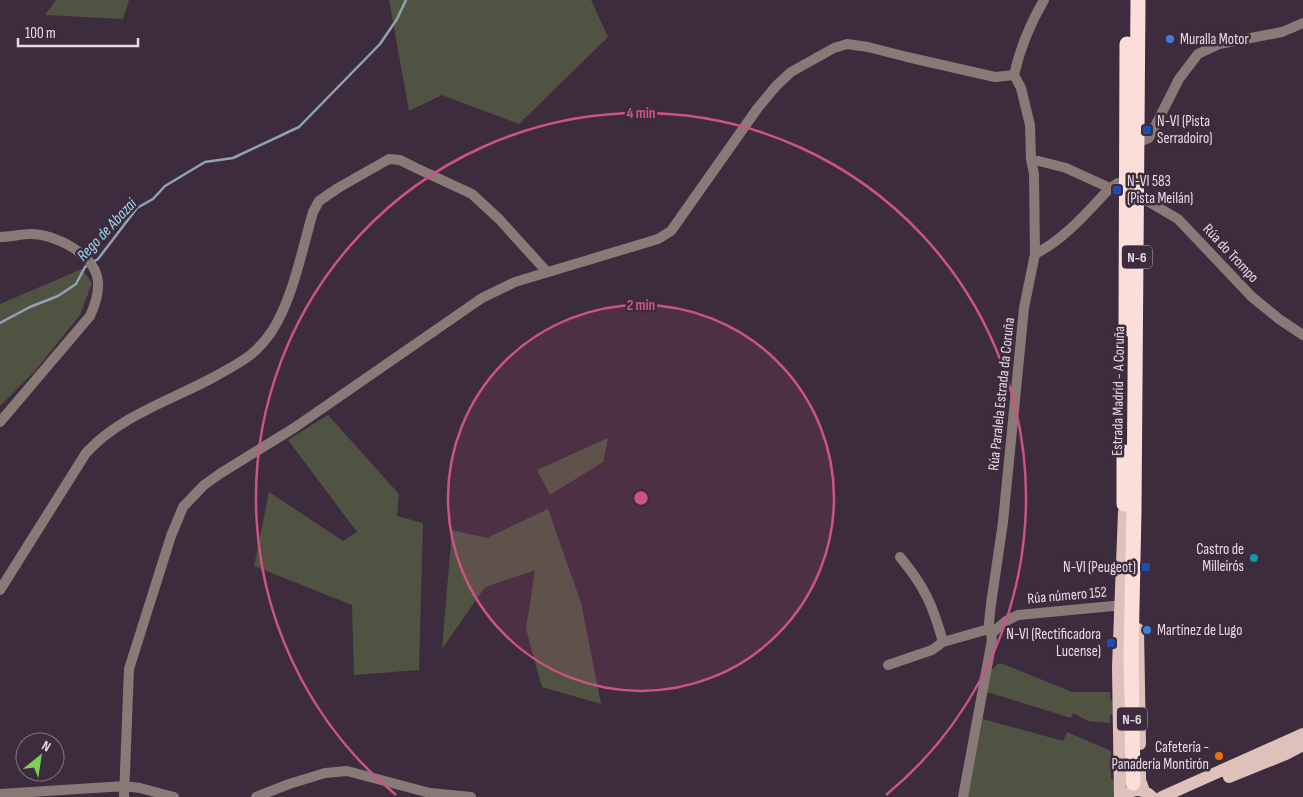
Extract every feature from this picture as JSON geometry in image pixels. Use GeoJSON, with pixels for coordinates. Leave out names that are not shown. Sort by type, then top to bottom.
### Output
{"type":"FeatureCollection","features":[{"type":"Feature","properties":{"kind":"highway","name":"Estrada Madrid - A Coruña"},"geometry":{"type":"LineString","coordinates":[[1128,0],[1126,184],[1133,791]]}},
{"type":"Feature","properties":{"kind":"highway","name":"Estrada Madrid - A Coruña"},"geometry":{"type":"LineString","coordinates":[[1129,512],[1137,195],[1138,0]]}},
{"type":"Feature","properties":{"kind":"main road"},"geometry":{"type":"LineString","coordinates":[[1129,512],[1120,607],[1118,667],[1133,791]]}},
{"type":"Feature","properties":{"kind":"main road"},"geometry":{"type":"LineString","coordinates":[[1162,797],[1303,734]]}},
{"type":"Feature","properties":{"kind":"main road"},"geometry":{"type":"LineString","coordinates":[[1180,797],[1286,754],[1303,745]]}},
{"type":"Feature","properties":{"kind":"street"},"geometry":{"type":"LineString","coordinates":[[124,792],[129,670],[171,536],[183,507],[204,485],[294,428],[482,298],[515,282],[658,240],[671,231],[757,108],[791,72],[834,48],[847,44],[868,47],[916,60],[996,77],[1014,75],[1018,56],[1032,21],[1044,0]]}},
{"type":"Feature","properties":{"kind":"street"},"geometry":{"type":"LineString","coordinates":[[1137,143],[1149,138],[1163,107],[1179,79],[1198,54],[1219,44],[1282,32],[1303,23]]}},
{"type":"Feature","properties":{"kind":"street","name":"Rúa Paralela Estrada da Coruña"},"geometry":{"type":"LineString","coordinates":[[963,797],[992,640],[990,604],[1004,522],[1024,308],[1035,254],[1034,174],[1031,159],[1030,125],[1020,88],[1014,75]]}},
{"type":"Feature","properties":{"kind":"street"},"geometry":{"type":"LineString","coordinates":[[0,590],[86,453],[96,442],[121,424],[248,358],[258,349],[272,330],[284,308],[313,212],[319,201],[338,188],[389,159],[400,160],[472,194],[498,218],[547,272]]}},
{"type":"Feature","properties":{"kind":"street"},"geometry":{"type":"LineString","coordinates":[[1031,159],[1066,168],[1110,188]]}},
{"type":"Feature","properties":{"kind":"street"},"geometry":{"type":"LineString","coordinates":[[1035,254],[1066,234],[1110,188],[1118,183],[1126,184]]}},
{"type":"Feature","properties":{"kind":"street","name":"Rúa do Trompo"},"geometry":{"type":"LineString","coordinates":[[1137,195],[1178,219],[1252,297],[1303,335]]}},
{"type":"Feature","properties":{"kind":"street"},"geometry":{"type":"LineString","coordinates":[[0,237],[31,234],[49,236],[65,243],[80,252],[92,266],[98,281],[97,299],[90,316],[0,422]]}},
{"type":"Feature","properties":{"kind":"street"},"geometry":{"type":"LineString","coordinates":[[900,557],[924,588],[943,642]]}},
{"type":"Feature","properties":{"kind":"street","name":"Rúa número 152"},"geometry":{"type":"LineString","coordinates":[[991,631],[1018,615],[1113,606],[1120,607]]}},
{"type":"Feature","properties":{"kind":"street"},"geometry":{"type":"LineString","coordinates":[[888,665],[932,650],[943,642],[991,631]]}},
{"type":"Feature","properties":{"kind":"street"},"geometry":{"type":"LineString","coordinates":[[256,797],[325,773],[347,771],[430,793],[471,797]]}},
{"type":"Feature","properties":{"kind":"street"},"geometry":{"type":"LineString","coordinates":[[0,794],[124,792],[140,788],[174,797]]}},
{"type":"Feature","properties":{"kind":"green space"},"geometry":{"type":"Polygon","coordinates":[[[56,0],[129,0],[123,19],[45,15],[56,0]]]}},
{"type":"Feature","properties":{"kind":"green space"},"geometry":{"type":"Polygon","coordinates":[[[389,0],[591,0],[608,37],[519,124],[442,95],[409,111],[389,0]]]}},
{"type":"Feature","properties":{"kind":"green space"},"geometry":{"type":"Polygon","coordinates":[[[82,269],[92,283],[80,315],[34,372],[0,406],[0,304],[82,269]]]}},
{"type":"Feature","properties":{"kind":"green space"},"geometry":{"type":"Polygon","coordinates":[[[328,415],[399,494],[397,516],[423,523],[419,670],[354,675],[352,605],[254,566],[269,492],[343,541],[357,532],[288,440],[328,415]]]}},
{"type":"Feature","properties":{"kind":"green space"},"geometry":{"type":"Polygon","coordinates":[[[608,438],[603,462],[550,495],[537,470],[608,438]]]}},
{"type":"Feature","properties":{"kind":"green space"},"geometry":{"type":"Polygon","coordinates":[[[548,509],[581,603],[601,704],[542,687],[526,629],[535,570],[485,587],[442,649],[452,530],[487,538],[548,509]]]}},
{"type":"Feature","properties":{"kind":"green space"},"geometry":{"type":"Polygon","coordinates":[[[998,664],[1003,664],[1072,692],[1110,692],[1110,699],[1114,701],[1110,723],[1088,721],[1073,713],[1071,718],[987,692],[990,671],[998,664]]]}},
{"type":"Feature","properties":{"kind":"green space"},"geometry":{"type":"Polygon","coordinates":[[[983,719],[1063,741],[1067,732],[1111,751],[1111,778],[1115,782],[1114,797],[967,797],[983,719]]]}},
{"type":"Feature","properties":{"kind":"waterway","name":"Rego de Abazai"},"geometry":{"type":"LineString","coordinates":[[93,262],[98,259],[137,208],[153,199],[165,186],[205,162],[233,158],[299,127],[380,44],[397,19],[406,0]]}},
{"type":"Feature","properties":{"kind":"waterway","name":"Rego de Abazai"},"geometry":{"type":"LineString","coordinates":[[0,323],[30,307],[58,296],[76,284],[88,265]]}},
{"type":"Feature","properties":{"kind":"place","name":"Muralla Motor"},"geometry":{"type":"Point","coordinates":[1170,39]}},
{"type":"Feature","properties":{"kind":"place","name":"N-VI (Pista Serradoiro)"},"geometry":{"type":"Point","coordinates":[1147,130]}},
{"type":"Feature","properties":{"kind":"place","name":"N-VI 583 (Pista Meilán)"},"geometry":{"type":"Point","coordinates":[1117,190]}},
{"type":"Feature","properties":{"kind":"place","name":"Castro de Milleirós"},"geometry":{"type":"Point","coordinates":[1254,558]}},
{"type":"Feature","properties":{"kind":"place","name":"N-VI (Peugeot)"},"geometry":{"type":"Point","coordinates":[1146,567]}},
{"type":"Feature","properties":{"kind":"place","name":"Martínez de Lugo"},"geometry":{"type":"Point","coordinates":[1147,630]}},
{"type":"Feature","properties":{"kind":"place","name":"N-VI (Rectificadora Lucense)"},"geometry":{"type":"Point","coordinates":[1111,643]}},
{"type":"Feature","properties":{"kind":"place","name":"Cafetería - Panadería Montirón"},"geometry":{"type":"Point","coordinates":[1219,756]}}]}
